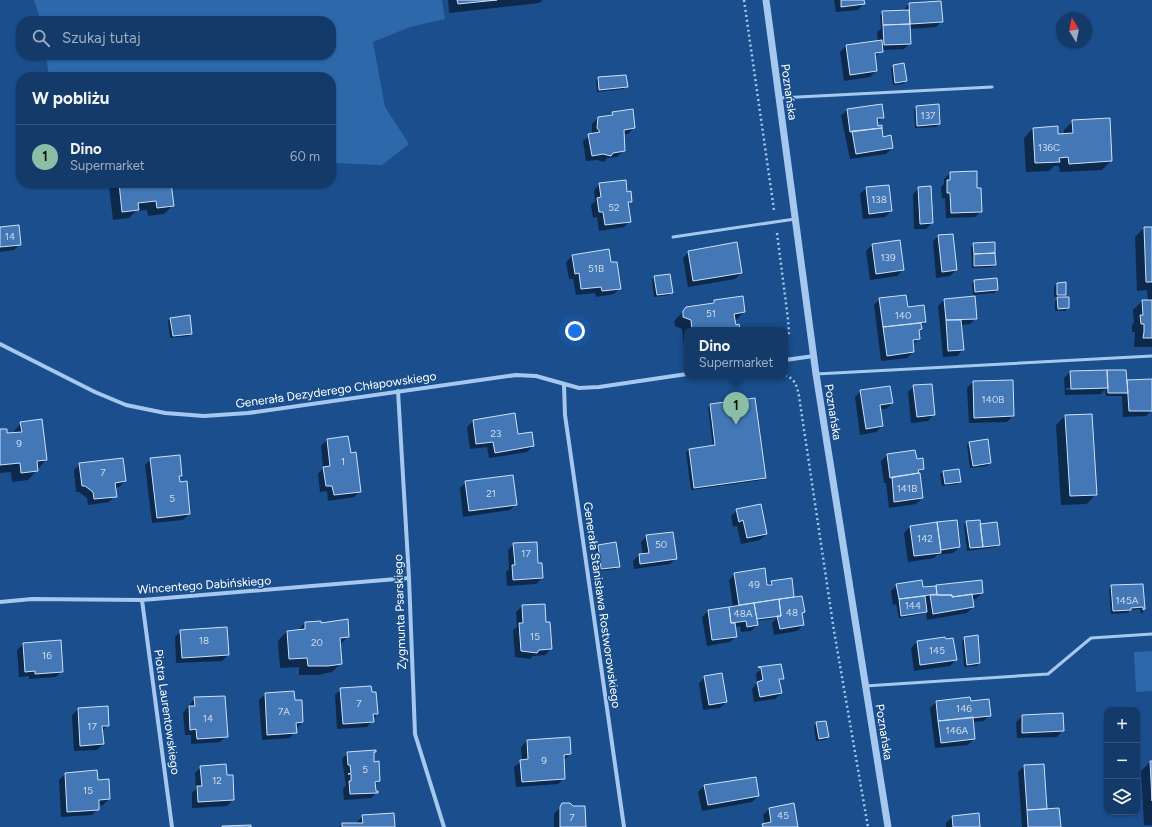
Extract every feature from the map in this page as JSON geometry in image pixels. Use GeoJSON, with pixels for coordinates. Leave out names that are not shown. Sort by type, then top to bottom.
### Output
{"type":"FeatureCollection","features":[{"type":"Feature","properties":{"kind":"street","name":"Poznańska"},"geometry":{"type":"LineString","coordinates":[[766,0],[816,374],[888,827]]}},
{"type":"Feature","properties":{"kind":"street","name":"Generała Dezyderego Chłapowskiego"},"geometry":{"type":"LineString","coordinates":[[0,344],[95,392],[126,405],[165,413],[204,416],[248,413],[516,375],[536,376],[579,388],[599,387],[684,374]]}},
{"type":"Feature","properties":{"kind":"street"},"geometry":{"type":"LineString","coordinates":[[788,360],[814,356]]}},
{"type":"Feature","properties":{"kind":"street","name":"Generała Stanisława Rostworowskiego"},"geometry":{"type":"LineString","coordinates":[[564,385],[565,415],[624,827]]}},
{"type":"Feature","properties":{"kind":"street","name":"Zygmunta Psarskiego"},"geometry":{"type":"LineString","coordinates":[[398,392],[409,578],[415,734],[444,827]]}},
{"type":"Feature","properties":{"kind":"street","name":"Wincentego Dabińskiego"},"geometry":{"type":"LineString","coordinates":[[0,602],[32,599],[142,600],[409,578]]}},
{"type":"Feature","properties":{"kind":"street","name":"Piotra Laurentowskiego"},"geometry":{"type":"LineString","coordinates":[[142,600],[172,827]]}},
{"type":"Feature","properties":{"kind":"lane"},"geometry":{"type":"LineString","coordinates":[[779,98],[992,87]]}},
{"type":"Feature","properties":{"kind":"lane"},"geometry":{"type":"LineString","coordinates":[[673,237],[795,219]]}},
{"type":"Feature","properties":{"kind":"lane"},"geometry":{"type":"LineString","coordinates":[[816,374],[1152,356]]}},
{"type":"Feature","properties":{"kind":"lane"},"geometry":{"type":"LineString","coordinates":[[866,686],[1048,674],[1091,638],[1152,634]]}},
{"type":"Feature","properties":{"kind":"path"},"geometry":{"type":"LineString","coordinates":[[744,0],[775,222],[788,333]]}},
{"type":"Feature","properties":{"kind":"path"},"geometry":{"type":"LineString","coordinates":[[788,376],[791,377],[796,384],[799,396],[834,631],[868,827]]}},
{"type":"Feature","properties":{"kind":"shaded area"},"geometry":{"type":"Polygon","coordinates":[[[34,0],[442,0],[445,19],[410,27],[373,42],[385,107],[409,144],[382,165],[336,163],[336,72],[48,72],[47,60],[336,60],[336,16],[39,16],[34,0]]]}},
{"type":"Feature","properties":{"kind":"shaded area"},"geometry":{"type":"Polygon","coordinates":[[[1152,651],[1152,691],[1136,692],[1134,652],[1152,651]]]}},
{"type":"Feature","properties":{"kind":"building"},"geometry":{"type":"Polygon","coordinates":[[[457,0],[497,0],[458,4],[457,0]]]}},
{"type":"Feature","properties":{"kind":"building"},"geometry":{"type":"Polygon","coordinates":[[[841,0],[864,0],[865,4],[841,7],[841,0]]]}},
{"type":"Feature","properties":{"kind":"building"},"geometry":{"type":"Polygon","coordinates":[[[941,1],[943,22],[910,24],[909,3],[941,1]]]}},
{"type":"Feature","properties":{"kind":"building"},"geometry":{"type":"Polygon","coordinates":[[[909,10],[910,24],[883,25],[882,11],[909,10]]]}},
{"type":"Feature","properties":{"kind":"building"},"geometry":{"type":"Polygon","coordinates":[[[910,24],[911,44],[884,45],[883,25],[910,24]]]}},
{"type":"Feature","properties":{"kind":"building"},"geometry":{"type":"Polygon","coordinates":[[[882,40],[883,52],[875,53],[877,71],[850,75],[846,45],[882,40]]]}},
{"type":"Feature","properties":{"kind":"building"},"geometry":{"type":"Polygon","coordinates":[[[904,63],[907,81],[895,83],[893,65],[904,63]]]}},
{"type":"Feature","properties":{"kind":"building"},"geometry":{"type":"Polygon","coordinates":[[[626,75],[628,87],[599,90],[598,77],[626,75]]]}},
{"type":"Feature","properties":{"kind":"building"},"geometry":{"type":"Polygon","coordinates":[[[882,104],[884,118],[877,118],[878,126],[882,125],[882,128],[850,132],[847,109],[882,104]]]}},
{"type":"Feature","properties":{"kind":"building"},"geometry":{"type":"Polygon","coordinates":[[[939,104],[940,124],[917,126],[916,106],[939,104]]]}},
{"type":"Feature","properties":{"kind":"building"},"geometry":{"type":"Polygon","coordinates":[[[633,109],[635,128],[624,130],[625,151],[613,153],[611,156],[603,154],[592,156],[588,134],[600,132],[597,128],[598,117],[613,115],[612,112],[633,109]]]}},
{"type":"Feature","properties":{"kind":"building"},"geometry":{"type":"Polygon","coordinates":[[[1110,118],[1112,161],[1069,164],[1068,157],[1059,158],[1060,162],[1035,163],[1033,128],[1058,126],[1058,134],[1073,133],[1072,120],[1110,118]]]}},
{"type":"Feature","properties":{"kind":"building"},"geometry":{"type":"Polygon","coordinates":[[[882,128],[883,137],[891,135],[893,148],[856,154],[852,131],[882,128]]]}},
{"type":"Feature","properties":{"kind":"building"},"geometry":{"type":"Polygon","coordinates":[[[977,171],[977,188],[981,188],[982,212],[951,213],[950,193],[947,193],[947,180],[950,180],[950,172],[977,171]]]}},
{"type":"Feature","properties":{"kind":"building"},"geometry":{"type":"Polygon","coordinates":[[[626,180],[627,192],[631,191],[632,202],[628,202],[631,222],[605,225],[603,212],[599,212],[597,198],[601,197],[599,183],[626,180]]]}},
{"type":"Feature","properties":{"kind":"building"},"geometry":{"type":"Polygon","coordinates":[[[889,185],[892,211],[869,214],[866,187],[889,185]]]}},
{"type":"Feature","properties":{"kind":"building"},"geometry":{"type":"Polygon","coordinates":[[[931,186],[933,223],[920,224],[918,187],[931,186]]]}},
{"type":"Feature","properties":{"kind":"building"},"geometry":{"type":"Polygon","coordinates":[[[120,188],[172,188],[174,206],[157,208],[156,201],[138,203],[139,210],[122,212],[120,188]]]}},
{"type":"Feature","properties":{"kind":"building"},"geometry":{"type":"Polygon","coordinates":[[[19,225],[21,245],[0,247],[0,227],[19,225]]]}},
{"type":"Feature","properties":{"kind":"building"},"geometry":{"type":"Polygon","coordinates":[[[1144,227],[1152,227],[1152,282],[1146,282],[1144,227]]]}},
{"type":"Feature","properties":{"kind":"building"},"geometry":{"type":"Polygon","coordinates":[[[953,234],[957,270],[942,272],[938,235],[953,234]]]}},
{"type":"Feature","properties":{"kind":"building"},"geometry":{"type":"Polygon","coordinates":[[[900,240],[904,270],[876,274],[872,244],[900,240]]]}},
{"type":"Feature","properties":{"kind":"building"},"geometry":{"type":"Polygon","coordinates":[[[737,242],[742,273],[693,281],[688,251],[737,242]]]}},
{"type":"Feature","properties":{"kind":"building"},"geometry":{"type":"Polygon","coordinates":[[[995,242],[995,253],[974,254],[973,243],[995,242]]]}},
{"type":"Feature","properties":{"kind":"building"},"geometry":{"type":"Polygon","coordinates":[[[609,249],[611,262],[617,262],[621,289],[602,291],[601,287],[581,289],[579,273],[575,274],[572,255],[609,249]]]}},
{"type":"Feature","properties":{"kind":"building"},"geometry":{"type":"Polygon","coordinates":[[[995,253],[996,265],[974,266],[974,254],[995,253]]]}},
{"type":"Feature","properties":{"kind":"building"},"geometry":{"type":"Polygon","coordinates":[[[670,274],[673,293],[657,295],[654,276],[670,274]]]}},
{"type":"Feature","properties":{"kind":"building"},"geometry":{"type":"Polygon","coordinates":[[[997,278],[998,290],[975,292],[974,280],[997,278]]]}},
{"type":"Feature","properties":{"kind":"building"},"geometry":{"type":"Polygon","coordinates":[[[1066,282],[1066,295],[1057,295],[1057,283],[1066,282]]]}},
{"type":"Feature","properties":{"kind":"building"},"geometry":{"type":"Polygon","coordinates":[[[906,295],[908,307],[924,305],[926,322],[883,327],[879,298],[906,295]]]}},
{"type":"Feature","properties":{"kind":"building"},"geometry":{"type":"Polygon","coordinates":[[[743,296],[745,312],[734,314],[736,325],[739,324],[740,327],[692,327],[691,320],[683,317],[683,311],[686,307],[714,303],[714,300],[743,296]]]}},
{"type":"Feature","properties":{"kind":"building"},"geometry":{"type":"Polygon","coordinates":[[[975,296],[977,319],[946,320],[944,299],[975,296]]]}},
{"type":"Feature","properties":{"kind":"building"},"geometry":{"type":"Polygon","coordinates":[[[1057,297],[1069,297],[1069,308],[1058,309],[1057,297]]]}},
{"type":"Feature","properties":{"kind":"building"},"geometry":{"type":"Polygon","coordinates":[[[1142,300],[1152,300],[1152,338],[1143,338],[1144,324],[1141,324],[1140,315],[1143,315],[1142,300]]]}},
{"type":"Feature","properties":{"kind":"building"},"geometry":{"type":"Polygon","coordinates":[[[190,315],[192,334],[173,336],[170,318],[190,315]]]}},
{"type":"Feature","properties":{"kind":"building"},"geometry":{"type":"Polygon","coordinates":[[[946,320],[961,320],[964,350],[948,351],[946,320]]]}},
{"type":"Feature","properties":{"kind":"building"},"geometry":{"type":"Polygon","coordinates":[[[921,323],[922,329],[919,330],[920,339],[913,340],[914,352],[887,356],[883,327],[921,323]]]}},
{"type":"Feature","properties":{"kind":"building"},"geometry":{"type":"Polygon","coordinates":[[[1107,370],[1108,388],[1071,389],[1070,371],[1107,370]]]}},
{"type":"Feature","properties":{"kind":"building"},"geometry":{"type":"Polygon","coordinates":[[[1107,370],[1126,370],[1128,393],[1108,393],[1107,370]]]}},
{"type":"Feature","properties":{"kind":"building"},"geometry":{"type":"Polygon","coordinates":[[[1152,379],[1152,411],[1129,411],[1127,380],[1152,379]]]}},
{"type":"Feature","properties":{"kind":"building"},"geometry":{"type":"Polygon","coordinates":[[[1013,380],[1014,416],[974,418],[973,381],[1013,380]]]}},
{"type":"Feature","properties":{"kind":"building"},"geometry":{"type":"Polygon","coordinates":[[[932,384],[935,415],[917,417],[913,385],[932,384]]]}},
{"type":"Feature","properties":{"kind":"building"},"geometry":{"type":"Polygon","coordinates":[[[890,386],[893,403],[880,405],[883,426],[866,429],[860,390],[890,386]]]}},
{"type":"Feature","properties":{"kind":"building"},"geometry":{"type":"Polygon","coordinates":[[[755,398],[766,478],[694,488],[689,449],[715,445],[710,404],[755,398]]]}},
{"type":"Feature","properties":{"kind":"building"},"geometry":{"type":"Polygon","coordinates":[[[515,413],[518,434],[532,432],[534,446],[495,453],[493,442],[476,444],[473,420],[515,413]]]}},
{"type":"Feature","properties":{"kind":"building"},"geometry":{"type":"Polygon","coordinates":[[[1092,414],[1097,495],[1070,496],[1065,415],[1092,414]]]}},
{"type":"Feature","properties":{"kind":"building"},"geometry":{"type":"Polygon","coordinates":[[[42,419],[47,460],[37,461],[38,471],[21,473],[20,463],[0,465],[0,429],[7,429],[7,433],[22,432],[20,422],[42,419]]]}},
{"type":"Feature","properties":{"kind":"building"},"geometry":{"type":"Polygon","coordinates":[[[348,436],[351,453],[356,452],[361,492],[334,495],[332,486],[326,486],[323,467],[330,466],[327,439],[348,436]]]}},
{"type":"Feature","properties":{"kind":"building"},"geometry":{"type":"Polygon","coordinates":[[[988,439],[991,463],[973,466],[969,442],[988,439]]]}},
{"type":"Feature","properties":{"kind":"building"},"geometry":{"type":"Polygon","coordinates":[[[915,450],[917,459],[923,458],[924,469],[918,470],[919,473],[890,478],[887,454],[915,450]]]}},
{"type":"Feature","properties":{"kind":"building"},"geometry":{"type":"Polygon","coordinates":[[[180,455],[182,476],[179,476],[180,482],[187,481],[190,514],[157,518],[150,458],[180,455]]]}},
{"type":"Feature","properties":{"kind":"building"},"geometry":{"type":"Polygon","coordinates":[[[123,458],[126,481],[115,483],[117,497],[94,499],[93,492],[85,486],[82,486],[79,463],[123,458]]]}},
{"type":"Feature","properties":{"kind":"building"},"geometry":{"type":"Polygon","coordinates":[[[959,469],[961,482],[945,484],[943,471],[959,469]]]}},
{"type":"Feature","properties":{"kind":"building"},"geometry":{"type":"Polygon","coordinates":[[[920,473],[923,498],[894,502],[892,477],[920,473]]]}},
{"type":"Feature","properties":{"kind":"building"},"geometry":{"type":"Polygon","coordinates":[[[513,475],[517,505],[469,511],[465,481],[513,475]]]}},
{"type":"Feature","properties":{"kind":"building"},"geometry":{"type":"Polygon","coordinates":[[[761,504],[767,534],[747,538],[743,520],[739,522],[736,509],[761,504]]]}},
{"type":"Feature","properties":{"kind":"building"},"geometry":{"type":"Polygon","coordinates":[[[957,520],[960,547],[941,550],[937,522],[957,520]]]}},
{"type":"Feature","properties":{"kind":"building"},"geometry":{"type":"Polygon","coordinates":[[[980,520],[983,547],[970,548],[966,521],[980,520]]]}},
{"type":"Feature","properties":{"kind":"building"},"geometry":{"type":"Polygon","coordinates":[[[937,522],[941,553],[914,556],[910,526],[937,522]]]}},
{"type":"Feature","properties":{"kind":"building"},"geometry":{"type":"Polygon","coordinates":[[[997,522],[1000,545],[983,547],[980,524],[997,522]]]}},
{"type":"Feature","properties":{"kind":"building"},"geometry":{"type":"Polygon","coordinates":[[[673,532],[677,559],[640,564],[639,554],[649,553],[646,535],[673,532]]]}},
{"type":"Feature","properties":{"kind":"building"},"geometry":{"type":"Polygon","coordinates":[[[537,542],[538,563],[542,563],[543,578],[513,580],[512,565],[515,565],[513,543],[537,542]]]}},
{"type":"Feature","properties":{"kind":"building"},"geometry":{"type":"Polygon","coordinates":[[[616,542],[620,567],[601,569],[598,545],[616,542]]]}},
{"type":"Feature","properties":{"kind":"building"},"geometry":{"type":"Polygon","coordinates":[[[765,568],[767,585],[772,585],[771,581],[792,578],[794,597],[739,605],[734,573],[765,568]]]}},
{"type":"Feature","properties":{"kind":"building"},"geometry":{"type":"Polygon","coordinates":[[[922,580],[923,587],[936,586],[937,594],[899,599],[896,584],[922,580]]]}},
{"type":"Feature","properties":{"kind":"building"},"geometry":{"type":"Polygon","coordinates":[[[982,580],[983,593],[952,597],[952,595],[937,595],[936,585],[982,580]]]}},
{"type":"Feature","properties":{"kind":"building"},"geometry":{"type":"Polygon","coordinates":[[[1143,584],[1145,609],[1143,610],[1143,607],[1131,608],[1131,610],[1113,611],[1111,585],[1143,584]]]}},
{"type":"Feature","properties":{"kind":"building"},"geometry":{"type":"Polygon","coordinates":[[[972,594],[974,607],[933,614],[930,595],[952,595],[952,597],[972,594]]]}},
{"type":"Feature","properties":{"kind":"building"},"geometry":{"type":"Polygon","coordinates":[[[802,596],[805,612],[802,613],[804,625],[780,629],[777,616],[781,616],[779,599],[802,596]]]}},
{"type":"Feature","properties":{"kind":"building"},"geometry":{"type":"Polygon","coordinates":[[[925,596],[927,612],[901,616],[899,599],[925,596]]]}},
{"type":"Feature","properties":{"kind":"building"},"geometry":{"type":"Polygon","coordinates":[[[779,599],[781,616],[757,619],[754,603],[779,599]]]}},
{"type":"Feature","properties":{"kind":"building"},"geometry":{"type":"Polygon","coordinates":[[[754,603],[758,625],[747,627],[746,621],[731,623],[729,607],[754,603]]]}},
{"type":"Feature","properties":{"kind":"building"},"geometry":{"type":"Polygon","coordinates":[[[545,604],[546,622],[550,622],[552,649],[539,650],[537,653],[521,651],[519,623],[523,623],[522,605],[545,604]]]}},
{"type":"Feature","properties":{"kind":"building"},"geometry":{"type":"Polygon","coordinates":[[[729,607],[731,623],[735,623],[737,637],[712,640],[708,610],[729,607]]]}},
{"type":"Feature","properties":{"kind":"building"},"geometry":{"type":"Polygon","coordinates":[[[348,619],[349,637],[340,638],[342,664],[308,666],[307,658],[289,659],[287,631],[305,629],[305,622],[321,621],[321,623],[348,619]]]}},
{"type":"Feature","properties":{"kind":"building"},"geometry":{"type":"Polygon","coordinates":[[[227,627],[229,655],[182,658],[180,630],[227,627]]]}},
{"type":"Feature","properties":{"kind":"building"},"geometry":{"type":"Polygon","coordinates":[[[978,635],[980,663],[967,665],[964,637],[978,635]]]}},
{"type":"Feature","properties":{"kind":"building"},"geometry":{"type":"Polygon","coordinates":[[[945,637],[946,639],[953,638],[957,660],[920,665],[917,641],[945,637]]]}},
{"type":"Feature","properties":{"kind":"building"},"geometry":{"type":"Polygon","coordinates":[[[61,640],[63,672],[35,674],[35,671],[25,672],[23,643],[61,640]]]}},
{"type":"Feature","properties":{"kind":"building"},"geometry":{"type":"Polygon","coordinates":[[[781,664],[784,679],[779,679],[782,693],[760,697],[757,682],[763,680],[761,668],[758,667],[781,664]]]}},
{"type":"Feature","properties":{"kind":"building"},"geometry":{"type":"Polygon","coordinates":[[[722,673],[727,702],[709,705],[704,676],[722,673]]]}},
{"type":"Feature","properties":{"kind":"building"},"geometry":{"type":"Polygon","coordinates":[[[371,686],[372,692],[376,692],[378,714],[373,714],[374,722],[343,724],[340,688],[371,686]]]}},
{"type":"Feature","properties":{"kind":"building"},"geometry":{"type":"Polygon","coordinates":[[[294,691],[295,700],[302,700],[303,722],[296,723],[297,733],[267,735],[265,693],[294,691]]]}},
{"type":"Feature","properties":{"kind":"building"},"geometry":{"type":"Polygon","coordinates":[[[225,696],[228,737],[197,739],[196,729],[190,730],[189,706],[195,706],[194,697],[225,696]]]}},
{"type":"Feature","properties":{"kind":"building"},"geometry":{"type":"Polygon","coordinates":[[[970,697],[971,701],[989,699],[991,716],[938,721],[936,701],[970,697]]]}},
{"type":"Feature","properties":{"kind":"building"},"geometry":{"type":"Polygon","coordinates":[[[108,706],[109,726],[102,726],[104,744],[80,746],[78,708],[108,706]]]}},
{"type":"Feature","properties":{"kind":"building"},"geometry":{"type":"Polygon","coordinates":[[[1063,713],[1064,731],[1022,733],[1022,715],[1063,713]]]}},
{"type":"Feature","properties":{"kind":"building"},"geometry":{"type":"Polygon","coordinates":[[[973,717],[975,739],[941,743],[938,721],[973,717]]]}},
{"type":"Feature","properties":{"kind":"building"},"geometry":{"type":"Polygon","coordinates":[[[826,721],[829,737],[819,739],[816,722],[826,721]]]}},
{"type":"Feature","properties":{"kind":"building"},"geometry":{"type":"Polygon","coordinates":[[[570,737],[571,754],[564,755],[565,779],[522,782],[520,760],[528,759],[527,740],[570,737]]]}},
{"type":"Feature","properties":{"kind":"building"},"geometry":{"type":"Polygon","coordinates":[[[376,750],[376,752],[374,752],[374,762],[379,761],[380,781],[375,782],[376,791],[378,791],[378,793],[350,794],[349,781],[351,781],[351,774],[348,774],[351,773],[350,765],[348,765],[347,752],[376,750]]]}},
{"type":"Feature","properties":{"kind":"building"},"geometry":{"type":"Polygon","coordinates":[[[1150,761],[1152,761],[1152,801],[1150,761]]]}},
{"type":"Feature","properties":{"kind":"building"},"geometry":{"type":"Polygon","coordinates":[[[226,764],[227,775],[233,775],[234,800],[198,802],[197,786],[202,786],[200,766],[226,764]]]}},
{"type":"Feature","properties":{"kind":"building"},"geometry":{"type":"Polygon","coordinates":[[[1044,764],[1047,809],[1027,810],[1024,765],[1044,764]]]}},
{"type":"Feature","properties":{"kind":"building"},"geometry":{"type":"Polygon","coordinates":[[[97,770],[98,780],[109,779],[110,799],[99,800],[99,810],[67,812],[65,773],[97,770]]]}},
{"type":"Feature","properties":{"kind":"building"},"geometry":{"type":"Polygon","coordinates":[[[756,777],[759,796],[708,805],[704,785],[756,777]]]}},
{"type":"Feature","properties":{"kind":"building"},"geometry":{"type":"Polygon","coordinates":[[[562,803],[570,803],[573,806],[585,806],[586,827],[560,827],[560,807],[562,803]]]}},
{"type":"Feature","properties":{"kind":"building"},"geometry":{"type":"Polygon","coordinates":[[[794,803],[798,827],[763,827],[762,824],[771,822],[769,808],[794,803]]]}},
{"type":"Feature","properties":{"kind":"building"},"geometry":{"type":"Polygon","coordinates":[[[1059,808],[1061,827],[1028,827],[1027,810],[1059,808]]]}},
{"type":"Feature","properties":{"kind":"building"},"geometry":{"type":"Polygon","coordinates":[[[394,813],[395,827],[342,827],[342,823],[363,823],[362,815],[394,813]]]}},
{"type":"Feature","properties":{"kind":"building"},"geometry":{"type":"Polygon","coordinates":[[[979,813],[980,827],[953,827],[952,816],[979,813]]]}},
{"type":"Feature","properties":{"kind":"building"},"geometry":{"type":"Polygon","coordinates":[[[251,825],[251,827],[222,827],[222,826],[251,825]]]}},
{"type":"Feature","properties":{"kind":"place","name":"Dino"},"geometry":{"type":"Point","coordinates":[736,425]}}]}
